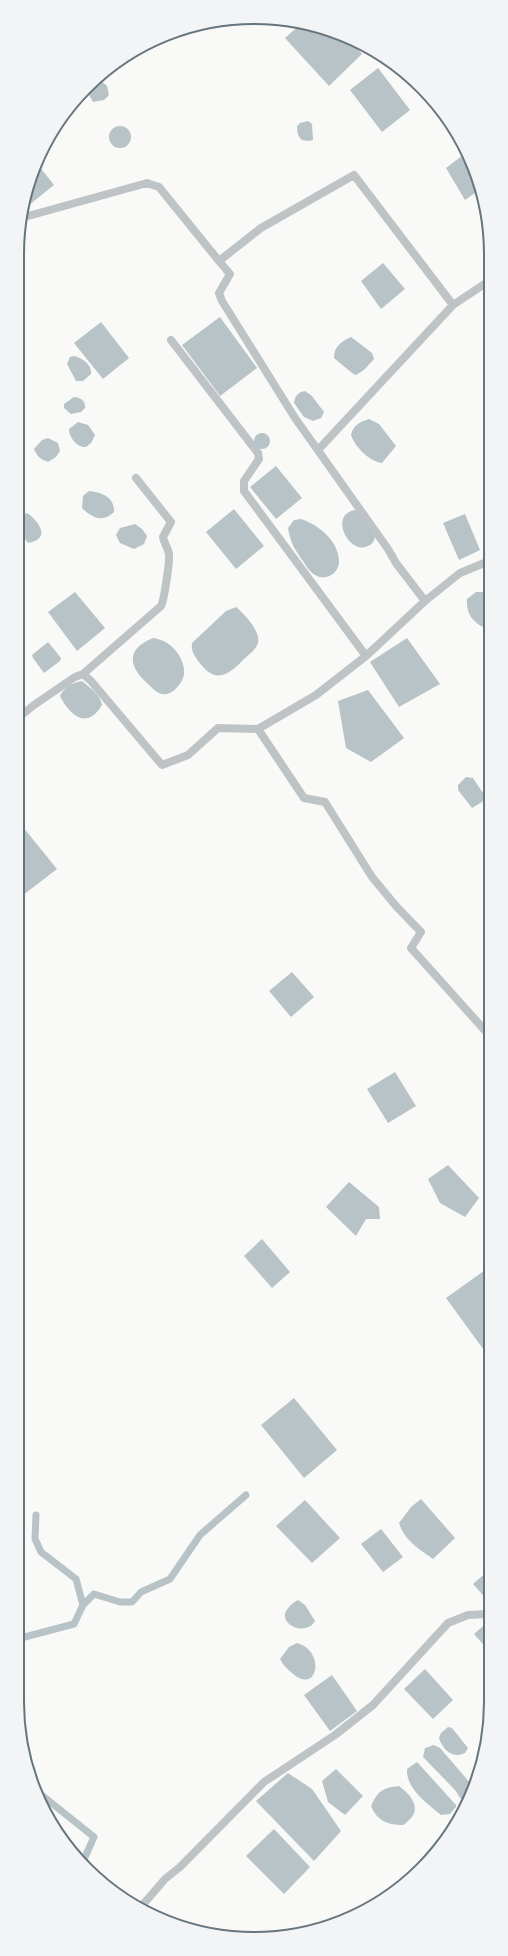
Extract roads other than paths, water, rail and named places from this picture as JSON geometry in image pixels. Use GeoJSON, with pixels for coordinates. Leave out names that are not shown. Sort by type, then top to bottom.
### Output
{"type":"FeatureCollection","features":[{"type":"Feature","properties":{"kind":"street"},"geometry":{"type":"LineString","coordinates":[[219,261],[261,228],[354,175],[453,305]]}},
{"type":"Feature","properties":{"kind":"street"},"geometry":{"type":"LineString","coordinates":[[27,216],[147,183],[159,187],[230,274],[219,293],[220,296],[295,418],[388,549],[396,564],[425,601]]}},
{"type":"Feature","properties":{"kind":"street"},"geometry":{"type":"LineString","coordinates":[[318,450],[453,305],[484,284]]}},
{"type":"Feature","properties":{"kind":"street"},"geometry":{"type":"LineString","coordinates":[[171,340],[260,456],[258,462],[244,481],[244,491],[366,656]]}},
{"type":"Feature","properties":{"kind":"street"},"geometry":{"type":"LineString","coordinates":[[24,713],[76,677],[83,674],[161,606],[164,601],[169,555],[163,536],[171,522],[136,478]]}},
{"type":"Feature","properties":{"kind":"street"},"geometry":{"type":"LineString","coordinates":[[83,674],[91,681],[162,765],[188,755],[218,728],[258,730],[316,695],[366,656],[425,601],[460,573],[484,563]]}},
{"type":"Feature","properties":{"kind":"street"},"geometry":{"type":"LineString","coordinates":[[258,730],[304,798],[325,802],[372,877],[396,906],[421,932],[411,948],[484,1029]]}},
{"type":"Feature","properties":{"kind":"street"},"geometry":{"type":"LineString","coordinates":[[144,1904],[165,1879],[180,1867],[264,1782],[336,1736],[373,1705],[448,1623],[468,1615],[484,1614]]}},
{"type":"Feature","properties":{"kind":"waterway"},"geometry":{"type":"LineString","coordinates":[[24,1637],[74,1624],[83,1605],[94,1594],[120,1602],[132,1602],[141,1592],[170,1579],[200,1535],[246,1495]]}},
{"type":"Feature","properties":{"kind":"waterway"},"geometry":{"type":"LineString","coordinates":[[36,1515],[35,1539],[41,1552],[76,1579],[83,1605]]}},
{"type":"Feature","properties":{"kind":"waterway"},"geometry":{"type":"LineString","coordinates":[[46,1798],[94,1837],[84,1857]]}}]}
